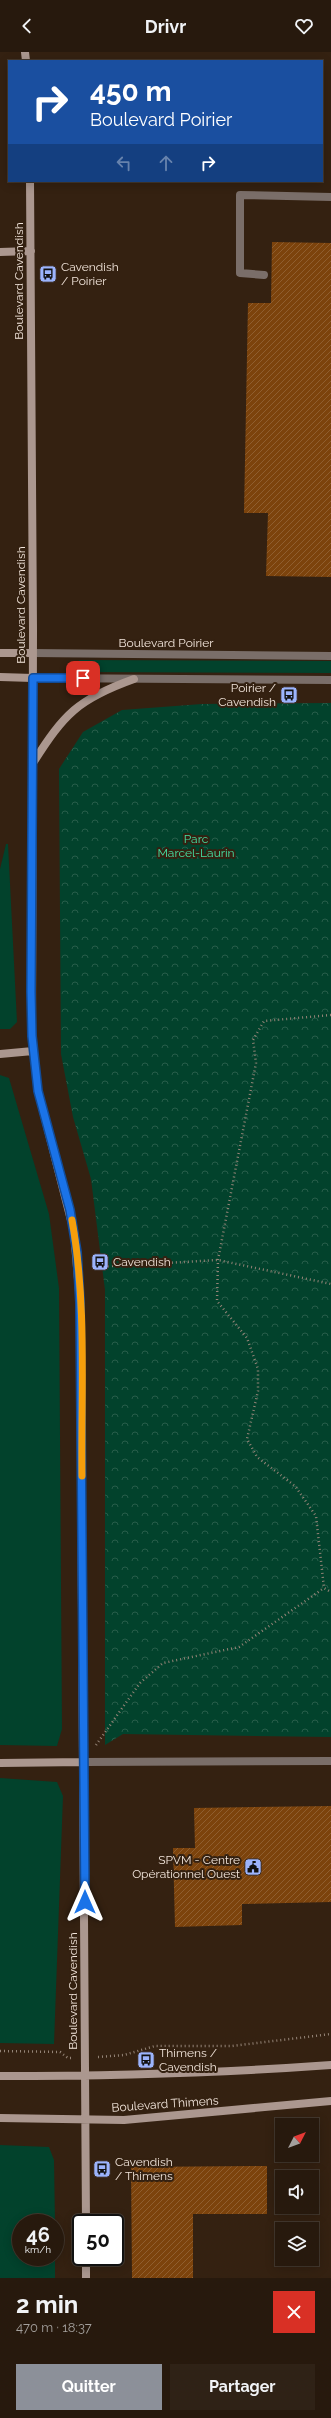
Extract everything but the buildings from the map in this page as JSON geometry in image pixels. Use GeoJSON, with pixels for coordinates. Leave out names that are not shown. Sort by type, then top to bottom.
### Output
{"type":"FeatureCollection","features":[{"type":"Feature","properties":{"kind":"main road","name":"Boulevard Cavendish"},"geometry":{"type":"LineString","coordinates":[[30,182],[33,653],[31,996],[33,1051],[45,1124],[70,1210],[77,1252],[80,1291],[86,2214]]}},
{"type":"Feature","properties":{"kind":"main road"},"geometry":{"type":"LineString","coordinates":[[0,252],[31,251]]}},
{"type":"Feature","properties":{"kind":"main road","name":"Boulevard Poirier"},"geometry":{"type":"LineString","coordinates":[[0,653],[33,653]]}},
{"type":"Feature","properties":{"kind":"main road"},"geometry":{"type":"LineString","coordinates":[[0,678],[33,678]]}},
{"type":"Feature","properties":{"kind":"main road"},"geometry":{"type":"LineString","coordinates":[[33,763],[55,728],[74,708],[99,693],[134,679]]}},
{"type":"Feature","properties":{"kind":"main road"},"geometry":{"type":"LineString","coordinates":[[0,1054],[33,1051]]}},
{"type":"Feature","properties":{"kind":"main road"},"geometry":{"type":"LineString","coordinates":[[0,1762],[84,1762]]}},
{"type":"Feature","properties":{"kind":"main road"},"geometry":{"type":"LineString","coordinates":[[0,2076],[230,2073],[331,2065]]}},
{"type":"Feature","properties":{"kind":"main road","name":"Boulevard Thimens"},"geometry":{"type":"LineString","coordinates":[[0,2118],[124,2120],[331,2101]]}},
{"type":"Feature","properties":{"kind":"main road"},"geometry":{"type":"LineString","coordinates":[[86,2266],[86,2278]]}},
{"type":"Feature","properties":{"kind":"street"},"geometry":{"type":"LineString","coordinates":[[264,275],[240,273],[240,195],[331,197]]}},
{"type":"Feature","properties":{"kind":"street","name":"Boulevard Poirier"},"geometry":{"type":"LineString","coordinates":[[33,653],[331,656]]}},
{"type":"Feature","properties":{"kind":"street"},"geometry":{"type":"LineString","coordinates":[[33,678],[331,680]]}},
{"type":"Feature","properties":{"kind":"street"},"geometry":{"type":"LineString","coordinates":[[84,1762],[331,1761]]}},
{"type":"Feature","properties":{"kind":"path"},"geometry":{"type":"LineString","coordinates":[[324,1588],[316,1516],[295,1486],[257,1457],[247,1439],[258,1390],[258,1370],[247,1338],[217,1301],[218,1260],[256,1062],[253,1040],[264,1021],[331,1015]]}},
{"type":"Feature","properties":{"kind":"path"},"geometry":{"type":"LineString","coordinates":[[96,1266],[218,1260],[331,1284]]}},
{"type":"Feature","properties":{"kind":"path"},"geometry":{"type":"LineString","coordinates":[[84,1762],[140,1683],[163,1663],[239,1647],[324,1588]]}},
{"type":"Feature","properties":{"kind":"path"},"geometry":{"type":"LineString","coordinates":[[324,1588],[331,1592]]}},
{"type":"Feature","properties":{"kind":"path"},"geometry":{"type":"LineString","coordinates":[[111,2055],[124,2055],[155,2046],[232,2046],[331,2034]]}},
{"type":"Feature","properties":{"kind":"path"},"geometry":{"type":"LineString","coordinates":[[0,2051],[60,2052],[66,2056]]}},
{"type":"Feature","properties":{"kind":"green space"},"geometry":{"type":"Polygon","coordinates":[[[79,660],[331,661],[331,673],[79,672],[79,660]]]}},
{"type":"Feature","properties":{"kind":"green space","name":"Parc Marcel-Laurin"},"geometry":{"type":"Polygon","coordinates":[[[331,703],[331,1737],[123,1734],[105,1745],[105,1290],[91,1179],[73,1117],[61,1054],[59,769],[83,732],[122,710],[202,704],[331,703]]]}},
{"type":"Feature","properties":{"kind":"green space"},"geometry":{"type":"Polygon","coordinates":[[[6,844],[8,844],[17,1022],[10,1029],[0,1029],[0,869],[6,844]]]}},
{"type":"Feature","properties":{"kind":"green space"},"geometry":{"type":"Polygon","coordinates":[[[0,1075],[9,1078],[49,1214],[59,1288],[62,1729],[57,1746],[0,1745],[0,1075]]]}},
{"type":"Feature","properties":{"kind":"green space"},"geometry":{"type":"Polygon","coordinates":[[[0,1778],[57,1782],[63,1796],[54,2044],[0,2043],[0,1778]]]}},
{"type":"Feature","properties":{"kind":"green space"},"geometry":{"type":"Polygon","coordinates":[[[0,2145],[49,2147],[54,2160],[55,2214],[12,2214],[12,2266],[55,2266],[55,2278],[0,2278],[0,2145]]]}},
{"type":"Feature","properties":{"kind":"slow traffic"},"geometry":{"type":"LineString","coordinates":[[72,1220],[77,1252],[80,1303],[82,1476]]}},
{"type":"Feature","properties":{"kind":"place","name":"Cavendish / Poirier"},"geometry":{"type":"Point","coordinates":[48,274]}},
{"type":"Feature","properties":{"kind":"place","name":"Poirier / Cavendish"},"geometry":{"type":"Point","coordinates":[289,695]}},
{"type":"Feature","properties":{"kind":"place","name":"Cavendish"},"geometry":{"type":"Point","coordinates":[100,1262]}},
{"type":"Feature","properties":{"kind":"place","name":"SPVM - Centre Opérationnel Ouest"},"geometry":{"type":"Point","coordinates":[253,1867]}},
{"type":"Feature","properties":{"kind":"place","name":"Thimens / Cavendish"},"geometry":{"type":"Point","coordinates":[146,2060]}},
{"type":"Feature","properties":{"kind":"place","name":"Cavendish / Thimens"},"geometry":{"type":"Point","coordinates":[102,2169]}},
{"type":"Feature","properties":{"kind":"route"},"geometry":{"type":"LineString","coordinates":[[83,678],[33,678],[31,992],[32,1036],[38,1091],[45,1124],[56,1157],[70,1210],[77,1252],[81,1356],[85,1902]]}}]}
